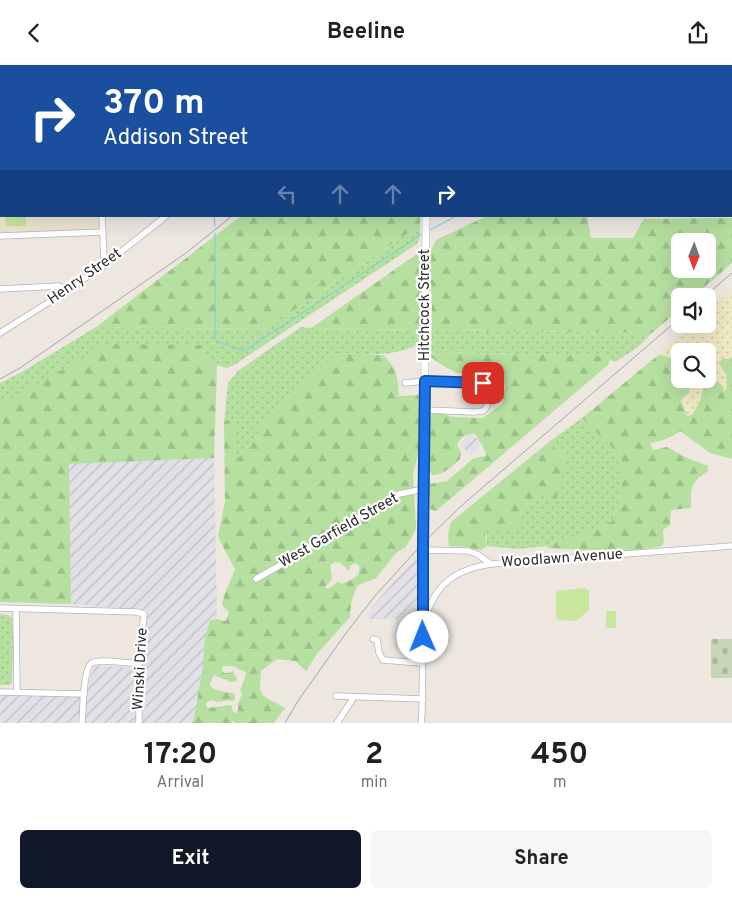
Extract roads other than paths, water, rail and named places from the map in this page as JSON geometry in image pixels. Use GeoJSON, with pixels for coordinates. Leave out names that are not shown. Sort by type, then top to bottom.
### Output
{"type":"FeatureCollection","features":[{"type":"Feature","properties":{"kind":"street"},"geometry":{"type":"LineString","coordinates":[[102,217],[104,259],[107,263]]}},
{"type":"Feature","properties":{"kind":"street","name":"Henry Street"},"geometry":{"type":"LineString","coordinates":[[0,333],[66,292],[107,263],[165,217]]}},
{"type":"Feature","properties":{"kind":"street","name":"Hitchcock Street"},"geometry":{"type":"LineString","coordinates":[[420,722],[424,648],[426,217]]}},
{"type":"Feature","properties":{"kind":"street"},"geometry":{"type":"LineString","coordinates":[[0,236],[103,232]]}},
{"type":"Feature","properties":{"kind":"street"},"geometry":{"type":"LineString","coordinates":[[0,289],[59,286],[66,292]]}},
{"type":"Feature","properties":{"kind":"street"},"geometry":{"type":"LineString","coordinates":[[405,383],[425,381],[483,383],[487,386],[489,402],[486,409],[481,411],[425,410]]}},
{"type":"Feature","properties":{"kind":"street","name":"West Garfield Street"},"geometry":{"type":"LineString","coordinates":[[256,579],[291,559],[333,531],[399,494],[424,489]]}},
{"type":"Feature","properties":{"kind":"street","name":"Woodlawn Avenue"},"geometry":{"type":"LineString","coordinates":[[423,626],[431,601],[444,584],[466,570],[491,564],[732,546]]}},
{"type":"Feature","properties":{"kind":"street"},"geometry":{"type":"LineString","coordinates":[[423,550],[468,551],[491,564]]}},
{"type":"Feature","properties":{"kind":"street"},"geometry":{"type":"LineString","coordinates":[[0,609],[16,609],[17,692]]}},
{"type":"Feature","properties":{"kind":"street","name":"Winski Drive"},"geometry":{"type":"LineString","coordinates":[[16,609],[137,612],[144,614],[139,663],[139,723]]}},
{"type":"Feature","properties":{"kind":"street"},"geometry":{"type":"LineString","coordinates":[[373,639],[377,640],[379,653],[383,660],[386,661],[420,663],[424,648]]}},
{"type":"Feature","properties":{"kind":"street"},"geometry":{"type":"LineString","coordinates":[[82,723],[88,667],[93,662],[101,661],[139,663]]}},
{"type":"Feature","properties":{"kind":"street"},"geometry":{"type":"LineString","coordinates":[[0,692],[84,694]]}},
{"type":"Feature","properties":{"kind":"street"},"geometry":{"type":"LineString","coordinates":[[336,696],[422,699]]}},
{"type":"Feature","properties":{"kind":"street"},"geometry":{"type":"LineString","coordinates":[[337,723],[354,697]]}},
{"type":"Feature","properties":{"kind":"waterway"},"geometry":{"type":"LineString","coordinates":[[214,217],[215,226]]}},
{"type":"Feature","properties":{"kind":"waterway"},"geometry":{"type":"LineString","coordinates":[[430,230],[454,217]]}},
{"type":"Feature","properties":{"kind":"waterway"},"geometry":{"type":"LineString","coordinates":[[215,233],[215,339],[218,342],[244,351],[422,234]]}},
{"type":"Feature","properties":{"kind":"railway"},"geometry":{"type":"LineString","coordinates":[[0,379],[20,368],[186,253],[231,217]]}},
{"type":"Feature","properties":{"kind":"railway"},"geometry":{"type":"LineString","coordinates":[[714,288],[732,273]]}},
{"type":"Feature","properties":{"kind":"railway"},"geometry":{"type":"LineString","coordinates":[[285,723],[298,701],[346,633],[375,596],[423,543],[460,507],[671,326]]}}]}
